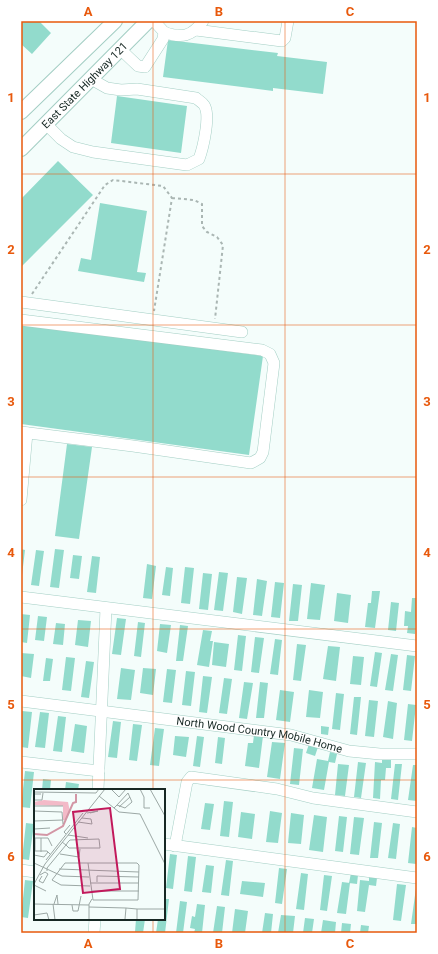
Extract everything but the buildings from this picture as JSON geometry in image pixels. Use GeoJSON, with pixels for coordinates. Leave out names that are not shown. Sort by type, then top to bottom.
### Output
{"type":"FeatureCollection","features":[{"type":"Feature","properties":{"kind":"main road"},"geometry":{"type":"LineString","coordinates":[[21,112],[114,21]]}},
{"type":"Feature","properties":{"kind":"main road","name":"East State Highway 121"},"geometry":{"type":"LineString","coordinates":[[21,149],[148,21]]}},
{"type":"Feature","properties":{"kind":"street"},"geometry":{"type":"LineString","coordinates":[[154,21],[164,32],[172,35],[186,35],[196,30],[203,21]]}},
{"type":"Feature","properties":{"kind":"street"},"geometry":{"type":"LineString","coordinates":[[196,30],[282,41],[285,38],[288,21]]}},
{"type":"Feature","properties":{"kind":"street"},"geometry":{"type":"LineString","coordinates":[[120,49],[138,66],[145,67],[164,39],[164,32]]}},
{"type":"Feature","properties":{"kind":"street"},"geometry":{"type":"LineString","coordinates":[[46,124],[61,139],[73,147],[93,152],[187,165],[199,159],[202,150],[207,114],[204,104],[196,98],[137,89],[121,90],[107,88],[91,79]]}},
{"type":"Feature","properties":{"kind":"street"},"geometry":{"type":"LineString","coordinates":[[21,302],[242,332]]}},
{"type":"Feature","properties":{"kind":"street"},"geometry":{"type":"LineString","coordinates":[[21,320],[262,350],[270,354],[274,363],[263,452],[260,458],[250,463],[24,432],[21,500]]}},
{"type":"Feature","properties":{"kind":"street"},"geometry":{"type":"LineString","coordinates":[[21,596],[106,608],[417,646]]}},
{"type":"Feature","properties":{"kind":"street"},"geometry":{"type":"LineString","coordinates":[[98,789],[106,608]]}},
{"type":"Feature","properties":{"kind":"street","name":"North Wood Country Mobile Home"},"geometry":{"type":"LineString","coordinates":[[21,701],[290,735],[349,751],[380,754],[417,754]]}},
{"type":"Feature","properties":{"kind":"street"},"geometry":{"type":"LineString","coordinates":[[21,762],[99,771]]}},
{"type":"Feature","properties":{"kind":"street"},"geometry":{"type":"LineString","coordinates":[[417,812],[313,798],[277,789],[191,777],[187,782],[170,845],[417,878]]}},
{"type":"Feature","properties":{"kind":"street"},"geometry":{"type":"LineString","coordinates":[[21,870],[34,872]]}},
{"type":"Feature","properties":{"kind":"street"},"geometry":{"type":"LineString","coordinates":[[94,920],[94,933]]}},
{"type":"Feature","properties":{"kind":"path"},"geometry":{"type":"LineString","coordinates":[[38,286],[105,185],[113,180],[162,186],[172,198],[194,200],[202,204],[202,226],[207,232],[217,237],[223,245],[216,311]]}},
{"type":"Feature","properties":{"kind":"path"},"geometry":{"type":"LineString","coordinates":[[156,304],[172,198]]}}]}
